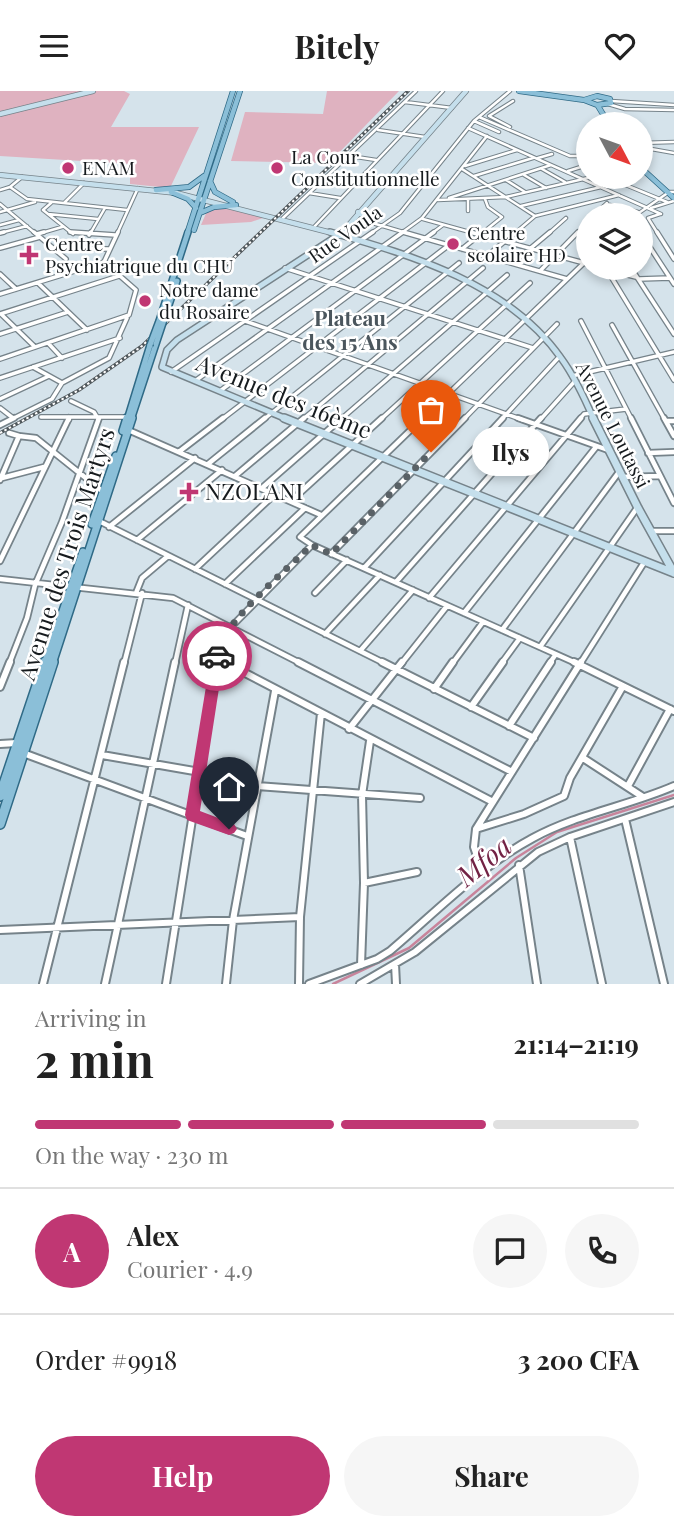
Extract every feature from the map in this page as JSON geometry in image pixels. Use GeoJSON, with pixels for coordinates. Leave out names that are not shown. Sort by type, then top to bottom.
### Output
{"type":"FeatureCollection","features":[{"type":"Feature","properties":{"kind":"main road"},"geometry":{"type":"LineString","coordinates":[[0,114],[93,91]]}},
{"type":"Feature","properties":{"kind":"main road"},"geometry":{"type":"LineString","coordinates":[[202,197],[206,173],[233,91]]}},
{"type":"Feature","properties":{"kind":"main road"},"geometry":{"type":"LineString","coordinates":[[153,345],[159,321],[240,91]]}},
{"type":"Feature","properties":{"kind":"main road"},"geometry":{"type":"LineString","coordinates":[[346,228],[466,91]]}},
{"type":"Feature","properties":{"kind":"main road"},"geometry":{"type":"LineString","coordinates":[[519,91],[584,99],[604,94],[610,112]]}},
{"type":"Feature","properties":{"kind":"main road"},"geometry":{"type":"LineString","coordinates":[[529,91],[584,99],[597,105],[602,112]]}},
{"type":"Feature","properties":{"kind":"main road"},"geometry":{"type":"LineString","coordinates":[[597,105],[609,103]]}},
{"type":"Feature","properties":{"kind":"main road"},"geometry":{"type":"LineString","coordinates":[[156,190],[189,187],[206,173]]}},
{"type":"Feature","properties":{"kind":"main road","name":"Avenue Loutassi"},"geometry":{"type":"LineString","coordinates":[[0,175],[173,192],[236,204],[426,262],[486,292],[525,320],[560,356],[637,508],[674,573]]}},
{"type":"Feature","properties":{"kind":"main road"},"geometry":{"type":"LineString","coordinates":[[653,177],[673,195]]}},
{"type":"Feature","properties":{"kind":"main road"},"geometry":{"type":"LineString","coordinates":[[210,181],[219,195],[236,204]]}},
{"type":"Feature","properties":{"kind":"main road"},"geometry":{"type":"LineString","coordinates":[[173,192],[188,199],[197,211]]}},
{"type":"Feature","properties":{"kind":"main road"},"geometry":{"type":"LineString","coordinates":[[197,211],[236,204]]}},
{"type":"Feature","properties":{"kind":"main road"},"geometry":{"type":"LineString","coordinates":[[153,345],[165,317],[197,211]]}},
{"type":"Feature","properties":{"kind":"main road"},"geometry":{"type":"LineString","coordinates":[[219,311],[367,216],[358,212]]}},
{"type":"Feature","properties":{"kind":"main road"},"geometry":{"type":"LineString","coordinates":[[314,227],[321,236],[322,244]]}},
{"type":"Feature","properties":{"kind":"main road","name":"Avenue des 16ème"},"geometry":{"type":"LineString","coordinates":[[219,311],[177,340],[163,358],[162,367],[171,373],[674,573]]}},
{"type":"Feature","properties":{"kind":"main road","name":"Avenue des Trois Martyrs"},"geometry":{"type":"LineString","coordinates":[[72,588],[98,521],[153,345]]}},
{"type":"Feature","properties":{"kind":"main road","name":"Avenue des Trois Martyrs"},"geometry":{"type":"LineString","coordinates":[[0,824],[20,748],[102,491],[126,429]]}},
{"type":"Feature","properties":{"kind":"main road"},"geometry":{"type":"LineString","coordinates":[[643,560],[663,554]]}},
{"type":"Feature","properties":{"kind":"main road","name":"Avenue des Trois Martyrs"},"geometry":{"type":"LineString","coordinates":[[0,796],[20,748]]}},
{"type":"Feature","properties":{"kind":"street"},"geometry":{"type":"LineString","coordinates":[[283,218],[416,91]]}},
{"type":"Feature","properties":{"kind":"street"},"geometry":{"type":"LineString","coordinates":[[314,227],[443,91]]}},
{"type":"Feature","properties":{"kind":"street","name":"Rue Voula"},"geometry":{"type":"LineString","coordinates":[[171,373],[400,213],[474,121],[510,91]]}},
{"type":"Feature","properties":{"kind":"street"},"geometry":{"type":"LineString","coordinates":[[513,101],[489,116],[517,132]]}},
{"type":"Feature","properties":{"kind":"street"},"geometry":{"type":"LineString","coordinates":[[405,102],[452,109]]}},
{"type":"Feature","properties":{"kind":"street"},"geometry":{"type":"LineString","coordinates":[[609,103],[674,105]]}},
{"type":"Feature","properties":{"kind":"street"},"geometry":{"type":"LineString","coordinates":[[609,103],[654,109]]}},
{"type":"Feature","properties":{"kind":"street"},"geometry":{"type":"LineString","coordinates":[[609,103],[625,109],[674,110]]}},
{"type":"Feature","properties":{"kind":"street"},"geometry":{"type":"LineString","coordinates":[[630,106],[639,104]]}},
{"type":"Feature","properties":{"kind":"street"},"geometry":{"type":"LineString","coordinates":[[479,117],[570,156],[576,156]]}},
{"type":"Feature","properties":{"kind":"street"},"geometry":{"type":"LineString","coordinates":[[474,121],[499,132]]}},
{"type":"Feature","properties":{"kind":"street"},"geometry":{"type":"LineString","coordinates":[[468,128],[576,176]]}},
{"type":"Feature","properties":{"kind":"street"},"geometry":{"type":"LineString","coordinates":[[377,130],[425,137]]}},
{"type":"Feature","properties":{"kind":"street"},"geometry":{"type":"LineString","coordinates":[[194,382],[422,218],[487,136]]}},
{"type":"Feature","properties":{"kind":"street"},"geometry":{"type":"LineString","coordinates":[[653,144],[674,142]]}},
{"type":"Feature","properties":{"kind":"street"},"geometry":{"type":"LineString","coordinates":[[653,148],[674,153]]}},
{"type":"Feature","properties":{"kind":"street"},"geometry":{"type":"LineString","coordinates":[[463,168],[518,150]]}},
{"type":"Feature","properties":{"kind":"street"},"geometry":{"type":"LineString","coordinates":[[473,176],[552,154]]}},
{"type":"Feature","properties":{"kind":"street"},"geometry":{"type":"LineString","coordinates":[[349,156],[377,160]]}},
{"type":"Feature","properties":{"kind":"street"},"geometry":{"type":"LineString","coordinates":[[437,201],[551,165]]}},
{"type":"Feature","properties":{"kind":"street"},"geometry":{"type":"LineString","coordinates":[[463,168],[535,216]]}},
{"type":"Feature","properties":{"kind":"street"},"geometry":{"type":"LineString","coordinates":[[542,169],[566,183]]}},
{"type":"Feature","properties":{"kind":"street"},"geometry":{"type":"LineString","coordinates":[[567,172],[576,169]]}},
{"type":"Feature","properties":{"kind":"street"},"geometry":{"type":"LineString","coordinates":[[523,174],[546,188]]}},
{"type":"Feature","properties":{"kind":"street"},"geometry":{"type":"LineString","coordinates":[[0,190],[10,187],[22,177]]}},
{"type":"Feature","properties":{"kind":"street"},"geometry":{"type":"LineString","coordinates":[[361,177],[386,181]]}},
{"type":"Feature","properties":{"kind":"street"},"geometry":{"type":"LineString","coordinates":[[505,180],[526,193]]}},
{"type":"Feature","properties":{"kind":"street"},"geometry":{"type":"LineString","coordinates":[[443,200],[506,197],[576,181]]}},
{"type":"Feature","properties":{"kind":"street"},"geometry":{"type":"LineString","coordinates":[[63,203],[84,183]]}},
{"type":"Feature","properties":{"kind":"street"},"geometry":{"type":"LineString","coordinates":[[10,187],[26,198],[40,201],[127,210]]}},
{"type":"Feature","properties":{"kind":"street"},"geometry":{"type":"LineString","coordinates":[[104,263],[138,188]]}},
{"type":"Feature","properties":{"kind":"street"},"geometry":{"type":"LineString","coordinates":[[520,206],[589,189]]}},
{"type":"Feature","properties":{"kind":"street"},"geometry":{"type":"LineString","coordinates":[[608,189],[641,203]]}},
{"type":"Feature","properties":{"kind":"street"},"geometry":{"type":"LineString","coordinates":[[635,189],[667,202]]}},
{"type":"Feature","properties":{"kind":"street"},"geometry":{"type":"LineString","coordinates":[[309,193],[341,199]]}},
{"type":"Feature","properties":{"kind":"street"},"geometry":{"type":"LineString","coordinates":[[487,256],[535,216],[620,194]]}},
{"type":"Feature","properties":{"kind":"street"},"geometry":{"type":"LineString","coordinates":[[653,204],[659,199],[673,195]]}},
{"type":"Feature","properties":{"kind":"street"},"geometry":{"type":"LineString","coordinates":[[653,206],[667,202],[673,195]]}},
{"type":"Feature","properties":{"kind":"street"},"geometry":{"type":"LineString","coordinates":[[607,203],[611,197]]}},
{"type":"Feature","properties":{"kind":"street"},"geometry":{"type":"LineString","coordinates":[[461,249],[502,216],[488,207],[485,199]]}},
{"type":"Feature","properties":{"kind":"street"},"geometry":{"type":"LineString","coordinates":[[468,200],[468,211]]}},
{"type":"Feature","properties":{"kind":"street"},"geometry":{"type":"LineString","coordinates":[[0,212],[40,201]]}},
{"type":"Feature","properties":{"kind":"street"},"geometry":{"type":"LineString","coordinates":[[51,202],[43,210],[73,234],[115,236]]}},
{"type":"Feature","properties":{"kind":"street"},"geometry":{"type":"LineString","coordinates":[[0,204],[66,259]]}},
{"type":"Feature","properties":{"kind":"street"},"geometry":{"type":"LineString","coordinates":[[89,235],[105,208]]}},
{"type":"Feature","properties":{"kind":"street"},"geometry":{"type":"LineString","coordinates":[[653,209],[661,214],[653,216]]}},
{"type":"Feature","properties":{"kind":"street"},"geometry":{"type":"LineString","coordinates":[[47,214],[98,219]]}},
{"type":"Feature","properties":{"kind":"street"},"geometry":{"type":"LineString","coordinates":[[422,218],[576,260]]}},
{"type":"Feature","properties":{"kind":"street"},"geometry":{"type":"LineString","coordinates":[[513,264],[566,218]]}},
{"type":"Feature","properties":{"kind":"street"},"geometry":{"type":"LineString","coordinates":[[0,225],[20,219]]}},
{"type":"Feature","properties":{"kind":"street"},"geometry":{"type":"LineString","coordinates":[[362,220],[567,279]]}},
{"type":"Feature","properties":{"kind":"street"},"geometry":{"type":"LineString","coordinates":[[0,233],[27,225]]}},
{"type":"Feature","properties":{"kind":"street"},"geometry":{"type":"LineString","coordinates":[[219,392],[443,225]]}},
{"type":"Feature","properties":{"kind":"street"},"geometry":{"type":"LineString","coordinates":[[653,226],[674,259]]}},
{"type":"Feature","properties":{"kind":"street"},"geometry":{"type":"LineString","coordinates":[[0,248],[62,227]]}},
{"type":"Feature","properties":{"kind":"street"},"geometry":{"type":"LineString","coordinates":[[540,271],[576,234]]}},
{"type":"Feature","properties":{"kind":"street"},"geometry":{"type":"LineString","coordinates":[[180,451],[449,246]]}},
{"type":"Feature","properties":{"kind":"street"},"geometry":{"type":"LineString","coordinates":[[54,248],[110,249]]}},
{"type":"Feature","properties":{"kind":"street"},"geometry":{"type":"LineString","coordinates":[[653,252],[674,284]]}},
{"type":"Feature","properties":{"kind":"street"},"geometry":{"type":"LineString","coordinates":[[0,425],[55,397],[62,383],[109,358],[120,338],[136,291],[104,263]]}},
{"type":"Feature","properties":{"kind":"street"},"geometry":{"type":"LineString","coordinates":[[0,294],[104,263]]}},
{"type":"Feature","properties":{"kind":"street"},"geometry":{"type":"LineString","coordinates":[[208,464],[459,263]]}},
{"type":"Feature","properties":{"kind":"street"},"geometry":{"type":"LineString","coordinates":[[284,268],[533,348]]}},
{"type":"Feature","properties":{"kind":"street"},"geometry":{"type":"LineString","coordinates":[[235,476],[482,268]]}},
{"type":"Feature","properties":{"kind":"street"},"geometry":{"type":"LineString","coordinates":[[576,271],[301,535],[303,540],[331,554],[556,654],[672,710],[628,786]]}},
{"type":"Feature","properties":{"kind":"street"},"geometry":{"type":"LineString","coordinates":[[1,275],[16,289]]}},
{"type":"Feature","properties":{"kind":"street"},"geometry":{"type":"LineString","coordinates":[[262,488],[507,275]]}},
{"type":"Feature","properties":{"kind":"street"},"geometry":{"type":"LineString","coordinates":[[35,348],[0,314],[120,276]]}},
{"type":"Feature","properties":{"kind":"street"},"geometry":{"type":"LineString","coordinates":[[653,279],[670,278]]}},
{"type":"Feature","properties":{"kind":"street"},"geometry":{"type":"LineString","coordinates":[[613,280],[674,380]]}},
{"type":"Feature","properties":{"kind":"street"},"geometry":{"type":"LineString","coordinates":[[639,280],[674,334]]}},
{"type":"Feature","properties":{"kind":"street"},"geometry":{"type":"LineString","coordinates":[[38,282],[88,330]]}},
{"type":"Feature","properties":{"kind":"street"},"geometry":{"type":"LineString","coordinates":[[291,501],[530,283]]}},
{"type":"Feature","properties":{"kind":"street"},"geometry":{"type":"LineString","coordinates":[[219,311],[608,450]]}},
{"type":"Feature","properties":{"kind":"street"},"geometry":{"type":"LineString","coordinates":[[0,334],[68,312]]}},
{"type":"Feature","properties":{"kind":"street"},"geometry":{"type":"LineString","coordinates":[[0,359],[127,317]]}},
{"type":"Feature","properties":{"kind":"street"},"geometry":{"type":"LineString","coordinates":[[581,321],[674,503]]}},
{"type":"Feature","properties":{"kind":"street"},"geometry":{"type":"LineString","coordinates":[[331,554],[557,324]]}},
{"type":"Feature","properties":{"kind":"street"},"geometry":{"type":"LineString","coordinates":[[612,325],[674,436]]}},
{"type":"Feature","properties":{"kind":"street"},"geometry":{"type":"LineString","coordinates":[[0,378],[120,338]]}},
{"type":"Feature","properties":{"kind":"street"},"geometry":{"type":"LineString","coordinates":[[48,343],[62,358]]}},
{"type":"Feature","properties":{"kind":"street"},"geometry":{"type":"LineString","coordinates":[[396,582],[574,379],[605,368],[674,352]]}},
{"type":"Feature","properties":{"kind":"street"},"geometry":{"type":"LineString","coordinates":[[364,568],[560,356]]}},
{"type":"Feature","properties":{"kind":"street"},"geometry":{"type":"LineString","coordinates":[[33,367],[62,383]]}},
{"type":"Feature","properties":{"kind":"street"},"geometry":{"type":"LineString","coordinates":[[0,399],[49,376]]}},
{"type":"Feature","properties":{"kind":"street"},"geometry":{"type":"LineString","coordinates":[[71,401],[94,412],[98,417]]}},
{"type":"Feature","properties":{"kind":"street"},"geometry":{"type":"LineString","coordinates":[[0,408],[13,418]]}},
{"type":"Feature","properties":{"kind":"street"},"geometry":{"type":"LineString","coordinates":[[429,598],[565,436],[590,412],[626,409]]}},
{"type":"Feature","properties":{"kind":"street"},"geometry":{"type":"LineString","coordinates":[[41,417],[130,417]]}},
{"type":"Feature","properties":{"kind":"street"},"geometry":{"type":"LineString","coordinates":[[0,561],[70,417]]}},
{"type":"Feature","properties":{"kind":"street"},"geometry":{"type":"LineString","coordinates":[[0,687],[98,417]]}},
{"type":"Feature","properties":{"kind":"street"},"geometry":{"type":"LineString","coordinates":[[666,421],[674,421]]}},
{"type":"Feature","properties":{"kind":"street"},"geometry":{"type":"LineString","coordinates":[[126,429],[321,515]]}},
{"type":"Feature","properties":{"kind":"street"},"geometry":{"type":"LineString","coordinates":[[9,433],[36,437],[102,491]]}},
{"type":"Feature","properties":{"kind":"street"},"geometry":{"type":"LineString","coordinates":[[0,479],[19,436]]}},
{"type":"Feature","properties":{"kind":"street"},"geometry":{"type":"LineString","coordinates":[[464,613],[596,447]]}},
{"type":"Feature","properties":{"kind":"street"},"geometry":{"type":"LineString","coordinates":[[648,453],[674,452]]}},
{"type":"Feature","properties":{"kind":"street"},"geometry":{"type":"LineString","coordinates":[[109,527],[195,458]]}},
{"type":"Feature","properties":{"kind":"street"},"geometry":{"type":"LineString","coordinates":[[0,479],[45,467]]}},
{"type":"Feature","properties":{"kind":"street"},"geometry":{"type":"LineString","coordinates":[[137,540],[222,470]]}},
{"type":"Feature","properties":{"kind":"street"},"geometry":{"type":"LineString","coordinates":[[502,630],[573,532],[620,474],[659,476]]}},
{"type":"Feature","properties":{"kind":"street"},"geometry":{"type":"LineString","coordinates":[[195,569],[275,494]]}},
{"type":"Feature","properties":{"kind":"street"},"geometry":{"type":"LineString","coordinates":[[225,584],[305,508]]}},
{"type":"Feature","properties":{"kind":"street"},"geometry":{"type":"LineString","coordinates":[[540,647],[637,508]]}},
{"type":"Feature","properties":{"kind":"street"},"geometry":{"type":"LineString","coordinates":[[98,521],[534,738]]}},
{"type":"Feature","properties":{"kind":"street"},"geometry":{"type":"LineString","coordinates":[[650,531],[674,531]]}},
{"type":"Feature","properties":{"kind":"street"},"geometry":{"type":"LineString","coordinates":[[166,984],[220,643],[231,627],[312,545]]}},
{"type":"Feature","properties":{"kind":"street"},"geometry":{"type":"LineString","coordinates":[[43,984],[102,755],[142,578],[167,556]]}},
{"type":"Feature","properties":{"kind":"street"},"geometry":{"type":"LineString","coordinates":[[483,873],[474,847],[476,828],[643,560]]}},
{"type":"Feature","properties":{"kind":"street"},"geometry":{"type":"LineString","coordinates":[[315,593],[347,561]]}},
{"type":"Feature","properties":{"kind":"street"},"geometry":{"type":"LineString","coordinates":[[325,634],[380,575]]}},
{"type":"Feature","properties":{"kind":"street"},"geometry":{"type":"LineString","coordinates":[[0,579],[35,585],[163,595],[373,698],[512,772]]}},
{"type":"Feature","properties":{"kind":"street"},"geometry":{"type":"LineString","coordinates":[[360,652],[413,590]]}},
{"type":"Feature","properties":{"kind":"street"},"geometry":{"type":"LineString","coordinates":[[105,984],[188,605]]}},
{"type":"Feature","properties":{"kind":"street"},"geometry":{"type":"LineString","coordinates":[[349,729],[447,606]]}},
{"type":"Feature","properties":{"kind":"street"},"geometry":{"type":"LineString","coordinates":[[433,689],[483,622]]}},
{"type":"Feature","properties":{"kind":"street"},"geometry":{"type":"LineString","coordinates":[[471,707],[520,638]]}},
{"type":"Feature","properties":{"kind":"street"},"geometry":{"type":"LineString","coordinates":[[509,726],[556,654]]}},
{"type":"Feature","properties":{"kind":"street"},"geometry":{"type":"LineString","coordinates":[[217,659],[370,741],[413,760],[447,781],[493,802]]}},
{"type":"Feature","properties":{"kind":"street"},"geometry":{"type":"LineString","coordinates":[[476,828],[524,814],[562,798],[570,778],[623,686]]}},
{"type":"Feature","properties":{"kind":"street"},"geometry":{"type":"LineString","coordinates":[[226,984],[247,835],[275,691]]}},
{"type":"Feature","properties":{"kind":"street"},"geometry":{"type":"LineString","coordinates":[[299,984],[300,917],[321,713]]}},
{"type":"Feature","properties":{"kind":"street"},"geometry":{"type":"LineString","coordinates":[[361,965],[364,883],[362,795],[370,741]]}},
{"type":"Feature","properties":{"kind":"street"},"geometry":{"type":"LineString","coordinates":[[0,744],[20,748],[247,835]]}},
{"type":"Feature","properties":{"kind":"street"},"geometry":{"type":"LineString","coordinates":[[102,755],[200,772],[257,786],[420,798]]}},
{"type":"Feature","properties":{"kind":"street"},"geometry":{"type":"LineString","coordinates":[[583,758],[643,797]]}},
{"type":"Feature","properties":{"kind":"street"},"geometry":{"type":"LineString","coordinates":[[309,984],[390,951],[483,873],[534,838],[561,825],[674,786]]}},
{"type":"Feature","properties":{"kind":"street"},"geometry":{"type":"LineString","coordinates":[[360,984],[395,964],[437,934],[519,865],[548,847],[674,802]]}},
{"type":"Feature","properties":{"kind":"street"},"geometry":{"type":"LineString","coordinates":[[625,819],[664,984]]}},
{"type":"Feature","properties":{"kind":"street"},"geometry":{"type":"LineString","coordinates":[[570,837],[602,984]]}},
{"type":"Feature","properties":{"kind":"street"},"geometry":{"type":"LineString","coordinates":[[519,865],[537,984]]}},
{"type":"Feature","properties":{"kind":"street"},"geometry":{"type":"LineString","coordinates":[[364,883],[417,872]]}},
{"type":"Feature","properties":{"kind":"street"},"geometry":{"type":"LineString","coordinates":[[0,930],[117,921],[176,922],[300,917]]}},
{"type":"Feature","properties":{"kind":"street"},"geometry":{"type":"LineString","coordinates":[[395,964],[396,984]]}},
{"type":"Feature","properties":{"kind":"shaded area"},"geometry":{"type":"Polygon","coordinates":[[[0,91],[124,91],[130,94],[111,127],[199,127],[170,188],[130,184],[130,164],[0,156],[0,91]]]}},
{"type":"Feature","properties":{"kind":"shaded area"},"geometry":{"type":"Polygon","coordinates":[[[327,91],[399,91],[329,163],[231,161],[245,112],[323,114],[327,91]]]}},
{"type":"Feature","properties":{"kind":"shaded area"},"geometry":{"type":"Polygon","coordinates":[[[225,207],[269,216],[251,222],[201,225],[207,211],[225,207]]]}},
{"type":"Feature","properties":{"kind":"waterway","name":"Mfoa"},"geometry":{"type":"LineString","coordinates":[[333,984],[409,948],[516,858],[557,832],[674,795]]}},
{"type":"Feature","properties":{"kind":"railway"},"geometry":{"type":"LineString","coordinates":[[0,433],[79,390],[142,346],[408,91]]}},
{"type":"Feature","properties":{"kind":"way so far"},"geometry":{"type":"LineString","coordinates":[[217,656],[220,643],[231,627],[312,545],[331,554],[431,452]]}},
{"type":"Feature","properties":{"kind":"place","name":"ENAM"},"geometry":{"type":"Point","coordinates":[68,168]}},
{"type":"Feature","properties":{"kind":"place","name":"La Cour Constitutionnelle"},"geometry":{"type":"Point","coordinates":[277,168]}},
{"type":"Feature","properties":{"kind":"place","name":"Centre scolaire HD"},"geometry":{"type":"Point","coordinates":[453,244]}},
{"type":"Feature","properties":{"kind":"place","name":"Centre Psychiatrique du CHU"},"geometry":{"type":"Point","coordinates":[29,255]}},
{"type":"Feature","properties":{"kind":"place","name":"Notre dame du Rosaire"},"geometry":{"type":"Point","coordinates":[145,301]}},
{"type":"Feature","properties":{"kind":"place","name":"Ilys"},"geometry":{"type":"Point","coordinates":[431,452]}},
{"type":"Feature","properties":{"kind":"place","name":"NZOLANI"},"geometry":{"type":"Point","coordinates":[189,492]}},
{"type":"Feature","properties":{"kind":"district","name":"Plateau des 15 Ans"},"geometry":{"type":"Point","coordinates":[350,331]}},
{"type":"Feature","properties":{"kind":"route"},"geometry":{"type":"LineString","coordinates":[[217,656],[192,815],[229,829]]}}]}
